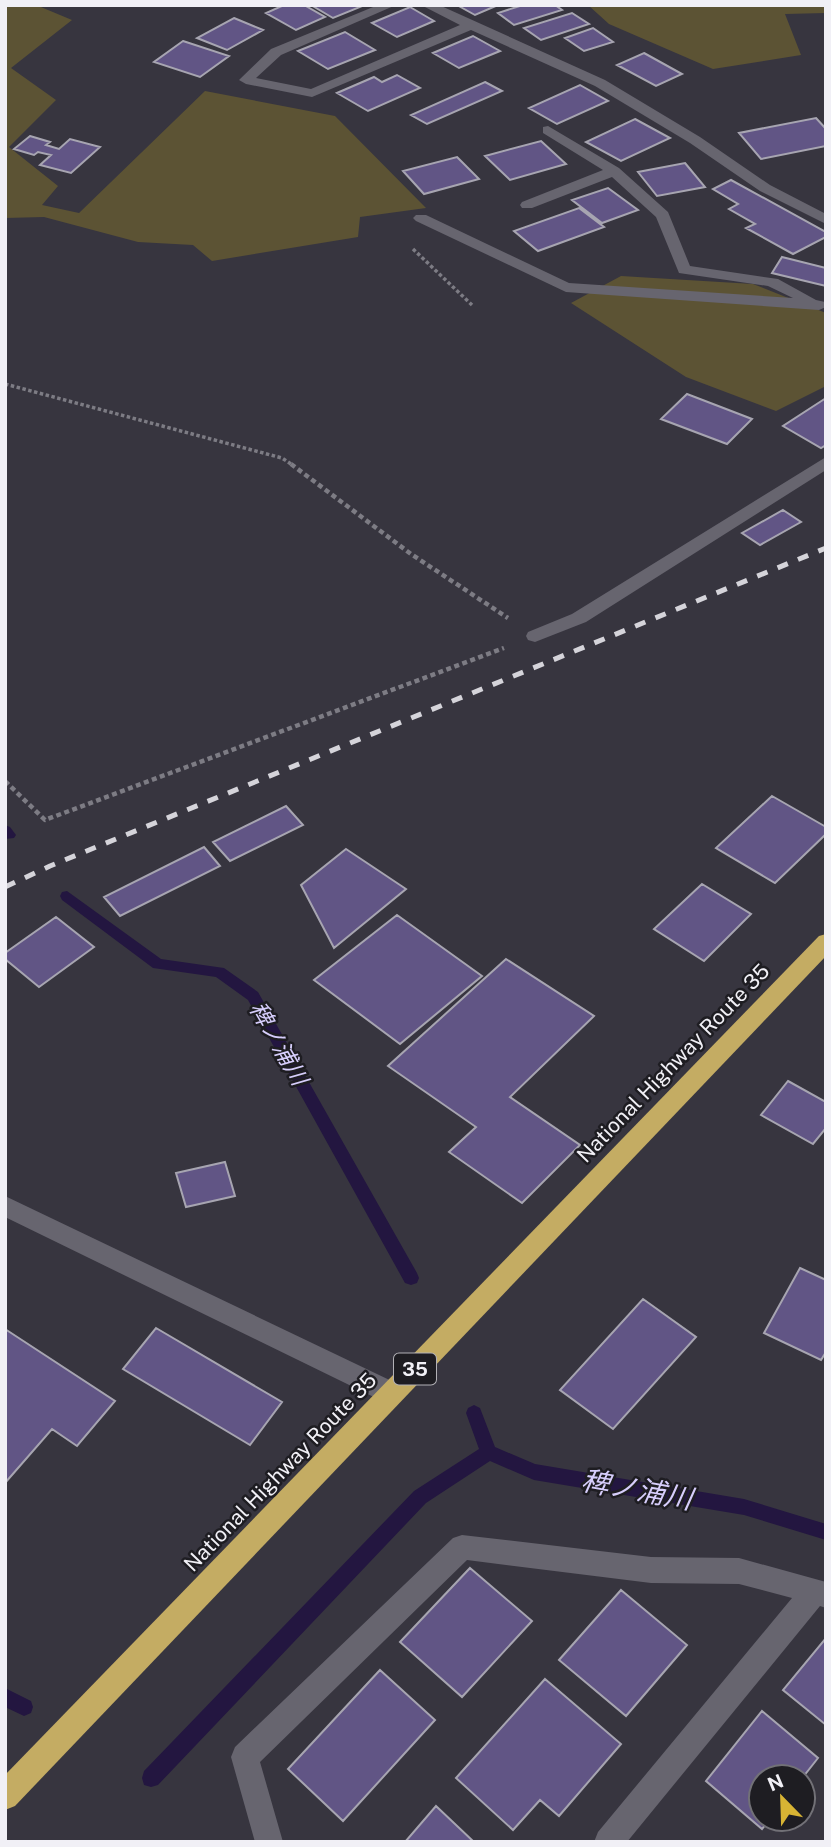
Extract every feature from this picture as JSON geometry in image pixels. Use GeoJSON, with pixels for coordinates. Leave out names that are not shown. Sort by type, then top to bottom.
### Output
{"type":"FeatureCollection","features":[{"type":"Feature","properties":{"kind":"highway","name":"National Highway Route 35"},"geometry":{"type":"LineString","coordinates":[[5,1796],[826,943]]}},
{"type":"Feature","properties":{"kind":"street"},"geometry":{"type":"LineString","coordinates":[[390,5],[276,52],[246,80],[312,93],[471,25]]}},
{"type":"Feature","properties":{"kind":"street"},"geometry":{"type":"LineString","coordinates":[[427,5],[600,83],[695,140],[765,188],[826,220]]}},
{"type":"Feature","properties":{"kind":"street"},"geometry":{"type":"LineString","coordinates":[[548,130],[614,171],[663,215],[684,270],[772,282],[822,306]]}},
{"type":"Feature","properties":{"kind":"street"},"geometry":{"type":"LineString","coordinates":[[527,205],[614,171]]}},
{"type":"Feature","properties":{"kind":"street"},"geometry":{"type":"LineString","coordinates":[[421,218],[566,287],[822,306]]}},
{"type":"Feature","properties":{"kind":"street"},"geometry":{"type":"LineString","coordinates":[[535,636],[579,618],[826,462]]}},
{"type":"Feature","properties":{"kind":"street"},"geometry":{"type":"LineString","coordinates":[[5,1206],[391,1393]]}},
{"type":"Feature","properties":{"kind":"street"},"geometry":{"type":"LineString","coordinates":[[269,1842],[245,1757],[462,1547],[651,1570],[739,1571],[820,1593],[608,1842]]}},
{"type":"Feature","properties":{"kind":"path"},"geometry":{"type":"LineString","coordinates":[[5,384],[282,458],[326,488],[411,554],[535,636]]}},
{"type":"Feature","properties":{"kind":"path"},"geometry":{"type":"LineString","coordinates":[[5,781],[45,820],[535,636]]}},
{"type":"Feature","properties":{"kind":"shaded area"},"geometry":{"type":"Polygon","coordinates":[[[5,5],[36,5],[72,20],[11,68],[56,100],[9,147],[58,186],[42,205],[79,213],[205,91],[335,116],[426,208],[360,217],[358,237],[212,261],[193,245],[138,242],[44,217],[5,218],[5,5]]]}},
{"type":"Feature","properties":{"kind":"shaded area"},"geometry":{"type":"Polygon","coordinates":[[[588,5],[826,5],[826,13],[785,14],[801,55],[713,69],[609,24],[588,5]]]}},
{"type":"Feature","properties":{"kind":"shaded area"},"geometry":{"type":"Polygon","coordinates":[[[621,276],[753,284],[826,313],[826,386],[776,411],[686,377],[571,303],[621,276]]]}},
{"type":"Feature","properties":{"kind":"building"},"geometry":{"type":"Polygon","coordinates":[[[284,5],[304,5],[325,17],[296,30],[266,13],[284,5]]]}},
{"type":"Feature","properties":{"kind":"building"},"geometry":{"type":"Polygon","coordinates":[[[311,5],[356,5],[360,7],[333,18],[311,5]]]}},
{"type":"Feature","properties":{"kind":"building"},"geometry":{"type":"Polygon","coordinates":[[[457,5],[498,5],[475,15],[457,5]]]}},
{"type":"Feature","properties":{"kind":"building"},"geometry":{"type":"Polygon","coordinates":[[[523,5],[555,5],[562,10],[514,25],[498,13],[523,5]]]}},
{"type":"Feature","properties":{"kind":"building"},"geometry":{"type":"Polygon","coordinates":[[[410,7],[434,21],[397,37],[372,23],[410,7]]]}},
{"type":"Feature","properties":{"kind":"building"},"geometry":{"type":"Polygon","coordinates":[[[572,13],[589,24],[541,40],[524,28],[572,13]]]}},
{"type":"Feature","properties":{"kind":"building"},"geometry":{"type":"Polygon","coordinates":[[[234,18],[263,30],[227,50],[197,38],[234,18]]]}},
{"type":"Feature","properties":{"kind":"building"},"geometry":{"type":"Polygon","coordinates":[[[593,28],[613,42],[584,51],[565,38],[593,28]]]}},
{"type":"Feature","properties":{"kind":"building"},"geometry":{"type":"Polygon","coordinates":[[[345,32],[375,50],[328,69],[298,51],[345,32]]]}},
{"type":"Feature","properties":{"kind":"building"},"geometry":{"type":"Polygon","coordinates":[[[473,36],[500,51],[459,68],[433,53],[473,36]]]}},
{"type":"Feature","properties":{"kind":"building"},"geometry":{"type":"Polygon","coordinates":[[[183,41],[229,56],[200,77],[154,62],[183,41]]]}},
{"type":"Feature","properties":{"kind":"building"},"geometry":{"type":"Polygon","coordinates":[[[644,53],[682,74],[656,86],[617,65],[644,53]]]}},
{"type":"Feature","properties":{"kind":"building"},"geometry":{"type":"Polygon","coordinates":[[[397,75],[420,88],[368,111],[337,93],[374,77],[382,82],[397,75]]]}},
{"type":"Feature","properties":{"kind":"building"},"geometry":{"type":"Polygon","coordinates":[[[485,82],[502,91],[427,124],[411,115],[485,82]]]}},
{"type":"Feature","properties":{"kind":"building"},"geometry":{"type":"Polygon","coordinates":[[[580,85],[608,101],[557,124],[529,108],[580,85]]]}},
{"type":"Feature","properties":{"kind":"building"},"geometry":{"type":"Polygon","coordinates":[[[816,118],[826,129],[826,146],[761,159],[739,133],[816,118]]]}},
{"type":"Feature","properties":{"kind":"building"},"geometry":{"type":"Polygon","coordinates":[[[635,119],[670,138],[621,161],[586,142],[635,119]]]}},
{"type":"Feature","properties":{"kind":"building"},"geometry":{"type":"Polygon","coordinates":[[[30,136],[50,142],[46,145],[59,149],[70,139],[100,147],[71,173],[40,165],[51,155],[38,152],[34,155],[14,149],[30,136]]]}},
{"type":"Feature","properties":{"kind":"building"},"geometry":{"type":"Polygon","coordinates":[[[541,141],[566,164],[510,180],[485,156],[541,141]]]}},
{"type":"Feature","properties":{"kind":"building"},"geometry":{"type":"Polygon","coordinates":[[[457,157],[479,179],[424,194],[403,171],[457,157]]]}},
{"type":"Feature","properties":{"kind":"building"},"geometry":{"type":"Polygon","coordinates":[[[685,163],[705,187],[657,196],[638,172],[685,163]]]}},
{"type":"Feature","properties":{"kind":"building"},"geometry":{"type":"Polygon","coordinates":[[[731,180],[826,232],[826,237],[793,254],[746,228],[755,224],[729,209],[738,204],[713,189],[731,180]]]}},
{"type":"Feature","properties":{"kind":"building"},"geometry":{"type":"Polygon","coordinates":[[[608,188],[638,210],[602,223],[572,200],[608,188]]]}},
{"type":"Feature","properties":{"kind":"building"},"geometry":{"type":"Polygon","coordinates":[[[579,208],[604,227],[538,251],[514,231],[579,208]]]}},
{"type":"Feature","properties":{"kind":"building"},"geometry":{"type":"Polygon","coordinates":[[[782,257],[826,268],[826,286],[772,273],[782,257]]]}},
{"type":"Feature","properties":{"kind":"building"},"geometry":{"type":"Polygon","coordinates":[[[687,394],[752,419],[727,444],[661,419],[687,394]]]}},
{"type":"Feature","properties":{"kind":"building"},"geometry":{"type":"Polygon","coordinates":[[[826,398],[826,445],[821,448],[783,426],[826,398]]]}},
{"type":"Feature","properties":{"kind":"building"},"geometry":{"type":"Polygon","coordinates":[[[783,510],[801,522],[760,545],[742,533],[783,510]]]}},
{"type":"Feature","properties":{"kind":"building"},"geometry":{"type":"Polygon","coordinates":[[[772,796],[826,827],[826,834],[775,883],[716,848],[772,796]]]}},
{"type":"Feature","properties":{"kind":"building"},"geometry":{"type":"Polygon","coordinates":[[[286,806],[303,825],[230,861],[213,842],[286,806]]]}},
{"type":"Feature","properties":{"kind":"building"},"geometry":{"type":"Polygon","coordinates":[[[204,847],[220,866],[120,916],[104,897],[204,847]]]}},
{"type":"Feature","properties":{"kind":"building"},"geometry":{"type":"Polygon","coordinates":[[[346,849],[406,889],[334,948],[301,885],[346,849]]]}},
{"type":"Feature","properties":{"kind":"building"},"geometry":{"type":"Polygon","coordinates":[[[702,884],[751,914],[704,961],[654,929],[702,884]]]}},
{"type":"Feature","properties":{"kind":"building"},"geometry":{"type":"Polygon","coordinates":[[[397,915],[482,976],[400,1044],[314,980],[397,915]]]}},
{"type":"Feature","properties":{"kind":"building"},"geometry":{"type":"Polygon","coordinates":[[[56,917],[94,947],[39,987],[5,959],[5,953],[56,917]]]}},
{"type":"Feature","properties":{"kind":"building"},"geometry":{"type":"Polygon","coordinates":[[[506,959],[594,1016],[510,1097],[580,1145],[522,1203],[449,1152],[476,1127],[388,1066],[506,959]]]}},
{"type":"Feature","properties":{"kind":"building"},"geometry":{"type":"Polygon","coordinates":[[[788,1081],[826,1102],[826,1128],[813,1144],[761,1115],[788,1081]]]}},
{"type":"Feature","properties":{"kind":"building"},"geometry":{"type":"Polygon","coordinates":[[[225,1162],[235,1196],[186,1207],[176,1173],[225,1162]]]}},
{"type":"Feature","properties":{"kind":"building"},"geometry":{"type":"Polygon","coordinates":[[[800,1268],[826,1280],[826,1352],[821,1360],[764,1333],[800,1268]]]}},
{"type":"Feature","properties":{"kind":"building"},"geometry":{"type":"Polygon","coordinates":[[[643,1299],[696,1337],[613,1429],[560,1390],[643,1299]]]}},
{"type":"Feature","properties":{"kind":"building"},"geometry":{"type":"Polygon","coordinates":[[[156,1328],[282,1402],[250,1445],[123,1369],[156,1328]]]}},
{"type":"Feature","properties":{"kind":"building"},"geometry":{"type":"Polygon","coordinates":[[[5,1329],[115,1401],[77,1446],[52,1429],[5,1483],[5,1329]]]}},
{"type":"Feature","properties":{"kind":"building"},"geometry":{"type":"Polygon","coordinates":[[[470,1568],[532,1621],[462,1697],[400,1642],[470,1568]]]}},
{"type":"Feature","properties":{"kind":"building"},"geometry":{"type":"Polygon","coordinates":[[[621,1590],[687,1645],[626,1716],[559,1660],[621,1590]]]}},
{"type":"Feature","properties":{"kind":"building"},"geometry":{"type":"Polygon","coordinates":[[[826,1638],[826,1725],[783,1690],[826,1638]]]}},
{"type":"Feature","properties":{"kind":"building"},"geometry":{"type":"Polygon","coordinates":[[[380,1670],[435,1720],[343,1821],[288,1769],[380,1670]]]}},
{"type":"Feature","properties":{"kind":"building"},"geometry":{"type":"Polygon","coordinates":[[[545,1679],[621,1744],[559,1816],[540,1800],[513,1830],[456,1778],[545,1679]]]}},
{"type":"Feature","properties":{"kind":"building"},"geometry":{"type":"Polygon","coordinates":[[[762,1711],[818,1758],[814,1763],[747,1763],[747,1816],[706,1781],[762,1711]]]}},
{"type":"Feature","properties":{"kind":"building"},"geometry":{"type":"Polygon","coordinates":[[[436,1806],[474,1842],[405,1842],[436,1806]]]}},
{"type":"Feature","properties":{"kind":"waterway","name":"稗ノ浦川"},"geometry":{"type":"LineString","coordinates":[[5,830],[9,835]]}},
{"type":"Feature","properties":{"kind":"waterway","name":"稗ノ浦川"},"geometry":{"type":"LineString","coordinates":[[67,896],[158,964],[219,972],[253,996],[411,1278]]}},
{"type":"Feature","properties":{"kind":"waterway","name":"稗ノ浦川"},"geometry":{"type":"LineString","coordinates":[[474,1413],[489,1452]]}},
{"type":"Feature","properties":{"kind":"waterway"},"geometry":{"type":"LineString","coordinates":[[151,1778],[420,1497],[489,1452]]}},
{"type":"Feature","properties":{"kind":"waterway","name":"稗ノ浦川"},"geometry":{"type":"LineString","coordinates":[[489,1452],[534,1472],[744,1507],[826,1532]]}},
{"type":"Feature","properties":{"kind":"waterway"},"geometry":{"type":"LineString","coordinates":[[5,1697],[24,1707]]}},
{"type":"Feature","properties":{"kind":"railway"},"geometry":{"type":"LineString","coordinates":[[5,887],[50,866],[826,548]]}}]}
